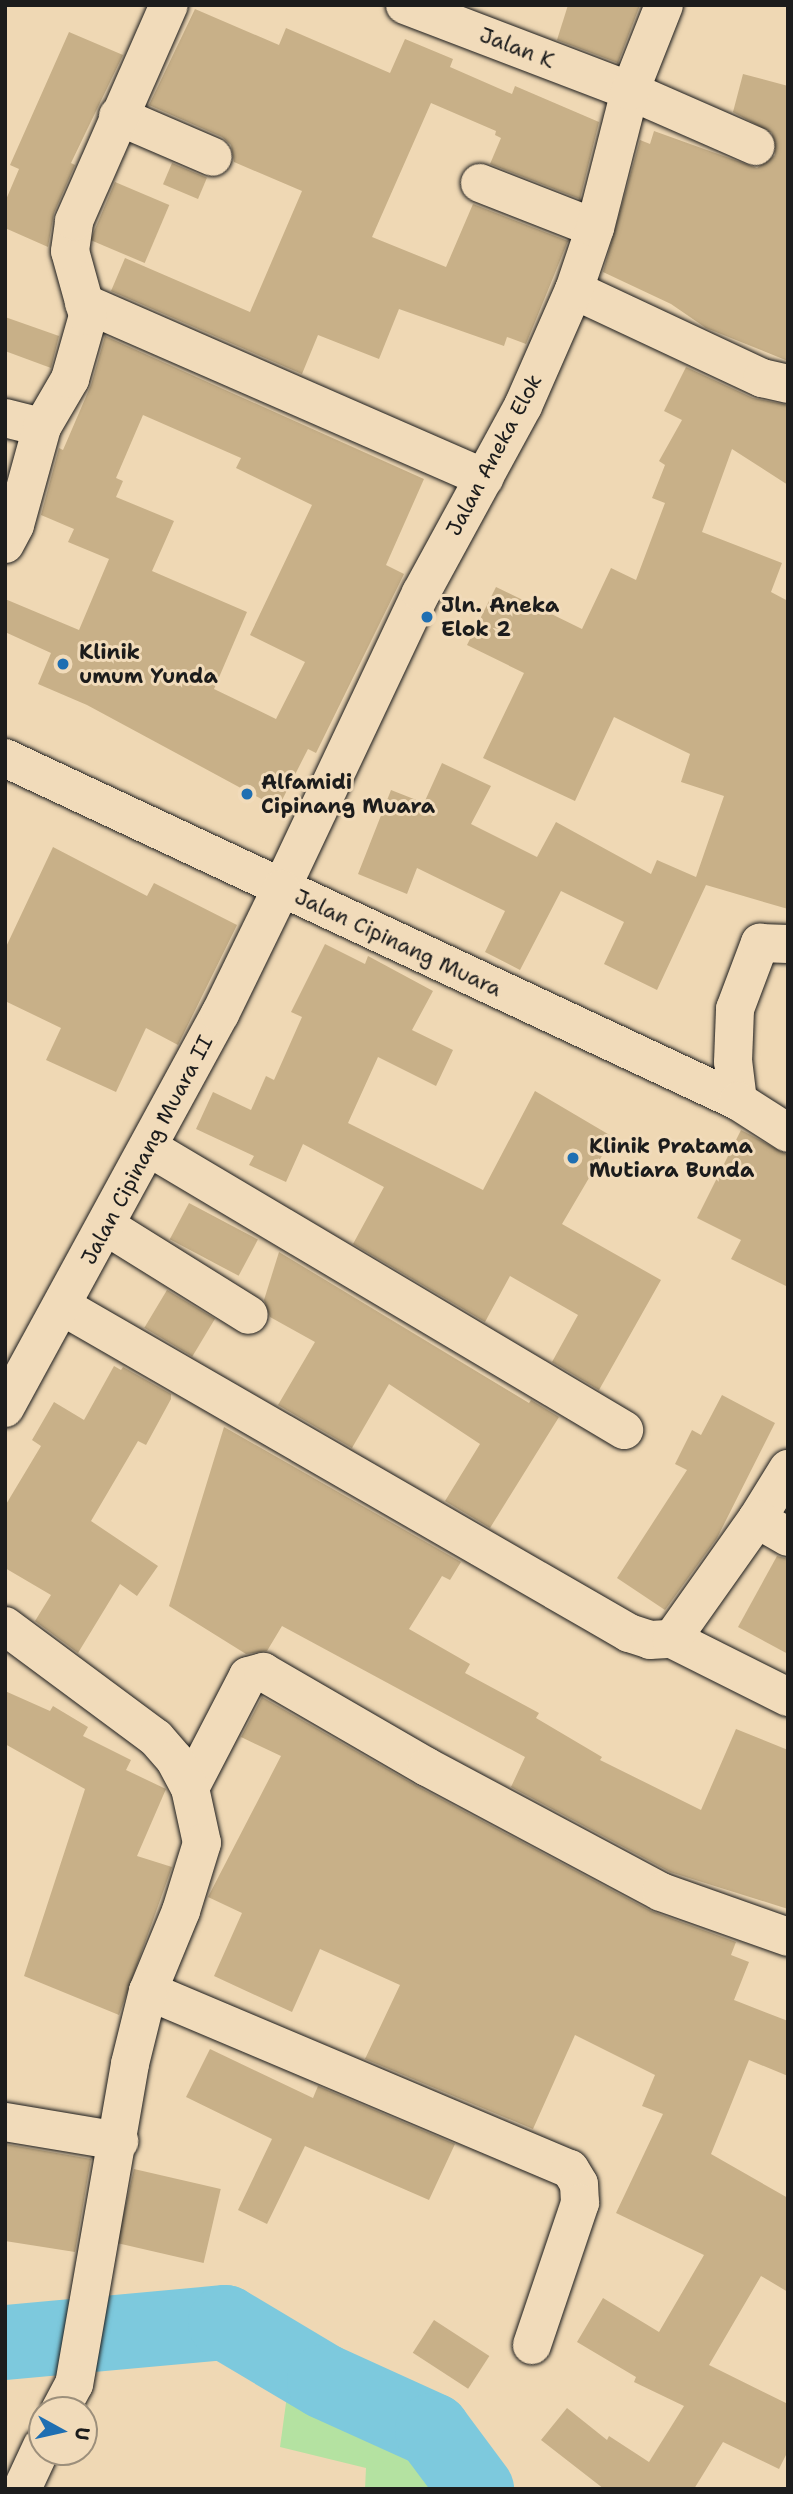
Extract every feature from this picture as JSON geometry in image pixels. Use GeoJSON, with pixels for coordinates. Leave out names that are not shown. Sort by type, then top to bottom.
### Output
{"type":"FeatureCollection","features":[{"type":"Feature","properties":{"kind":"street"},"geometry":{"type":"LineString","coordinates":[[5,544],[15,525],[42,427],[70,379],[88,316],[70,251],[74,221],[169,5]]}},
{"type":"Feature","properties":{"kind":"street","name":"Jalan K"},"geometry":{"type":"LineString","coordinates":[[405,5],[630,91],[755,146]]}},
{"type":"Feature","properties":{"kind":"street","name":"Jalan Aneka Elok"},"geometry":{"type":"LineString","coordinates":[[281,889],[421,593],[523,406],[574,290],[595,228],[630,91],[664,5]]}},
{"type":"Feature","properties":{"kind":"street"},"geometry":{"type":"LineString","coordinates":[[118,116],[213,157]]}},
{"type":"Feature","properties":{"kind":"street"},"geometry":{"type":"LineString","coordinates":[[480,183],[595,228]]}},
{"type":"Feature","properties":{"kind":"street"},"geometry":{"type":"LineString","coordinates":[[574,290],[762,378],[788,384]]}},
{"type":"Feature","properties":{"kind":"street"},"geometry":{"type":"LineString","coordinates":[[84,303],[484,478]]}},
{"type":"Feature","properties":{"kind":"street"},"geometry":{"type":"LineString","coordinates":[[5,418],[42,427]]}},
{"type":"Feature","properties":{"kind":"street","name":"Jalan Cipinang Muara"},"geometry":{"type":"LineString","coordinates":[[5,758],[738,1101],[788,1133]]}},
{"type":"Feature","properties":{"kind":"street","name":"Jalan Cipinang Muara II"},"geometry":{"type":"LineString","coordinates":[[5,1408],[149,1147],[281,889]]}},
{"type":"Feature","properties":{"kind":"street"},"geometry":{"type":"LineString","coordinates":[[738,1101],[733,1062],[735,1009],[760,943],[788,944]]}},
{"type":"Feature","properties":{"kind":"street"},"geometry":{"type":"LineString","coordinates":[[149,1147],[624,1430]]}},
{"type":"Feature","properties":{"kind":"street"},"geometry":{"type":"LineString","coordinates":[[106,1226],[249,1315]]}},
{"type":"Feature","properties":{"kind":"street"},"geometry":{"type":"LineString","coordinates":[[62,1306],[629,1633],[650,1640],[672,1639],[788,1697]]}},
{"type":"Feature","properties":{"kind":"street"},"geometry":{"type":"LineString","coordinates":[[672,1639],[772,1528],[788,1469]]}},
{"type":"Feature","properties":{"kind":"street"},"geometry":{"type":"LineString","coordinates":[[5,1626],[156,1738],[175,1760],[190,1788],[202,1843],[181,1910],[148,1991],[130,2064],[104,2229],[67,2396]]}},
{"type":"Feature","properties":{"kind":"street"},"geometry":{"type":"LineString","coordinates":[[190,1788],[248,1675],[263,1672],[427,1767],[661,1892],[788,1937]]}},
{"type":"Feature","properties":{"kind":"street"},"geometry":{"type":"LineString","coordinates":[[148,1991],[570,2169],[579,2184],[579,2203],[532,2345]]}},
{"type":"Feature","properties":{"kind":"street"},"geometry":{"type":"LineString","coordinates":[[5,2122],[119,2141]]}},
{"type":"Feature","properties":{"kind":"street"},"geometry":{"type":"LineString","coordinates":[[22,2489],[33,2466]]}},
{"type":"Feature","properties":{"kind":"green space"},"geometry":{"type":"Polygon","coordinates":[[[289,2381],[424,2438],[466,2489],[365,2489],[366,2468],[280,2447],[289,2381]]]}},
{"type":"Feature","properties":{"kind":"building"},"geometry":{"type":"Polygon","coordinates":[[[568,5],[640,5],[618,63],[557,40],[568,5]]]}},
{"type":"Feature","properties":{"kind":"building"},"geometry":{"type":"Polygon","coordinates":[[[195,9],[279,45],[286,28],[390,73],[405,39],[453,59],[450,67],[512,94],[515,86],[599,122],[580,199],[490,164],[501,138],[495,135],[496,131],[431,103],[372,237],[446,267],[473,204],[568,241],[526,344],[507,337],[504,346],[399,309],[379,359],[318,335],[302,374],[111,291],[125,258],[250,312],[302,191],[234,162],[231,145],[222,137],[149,105],[195,9]]]}},
{"type":"Feature","properties":{"kind":"building"},"geometry":{"type":"Polygon","coordinates":[[[69,32],[123,55],[71,163],[75,165],[54,213],[48,247],[5,228],[5,202],[19,169],[10,165],[69,32]]]}},
{"type":"Feature","properties":{"kind":"building"},"geometry":{"type":"Polygon","coordinates":[[[743,74],[788,86],[788,361],[706,328],[671,304],[603,272],[640,140],[650,144],[654,131],[757,168],[775,155],[772,133],[733,112],[743,74]]]}},
{"type":"Feature","properties":{"kind":"building"},"geometry":{"type":"Polygon","coordinates":[[[172,163],[207,178],[198,199],[163,184],[172,163]]]}},
{"type":"Feature","properties":{"kind":"building"},"geometry":{"type":"Polygon","coordinates":[[[115,182],[169,205],[145,263],[90,240],[115,182]]]}},
{"type":"Feature","properties":{"kind":"building"},"geometry":{"type":"Polygon","coordinates":[[[5,317],[59,336],[51,368],[5,351],[5,317]]]}},
{"type":"Feature","properties":{"kind":"building"},"geometry":{"type":"Polygon","coordinates":[[[105,336],[424,479],[386,565],[404,574],[316,753],[308,749],[278,808],[87,705],[38,684],[51,653],[5,632],[5,599],[79,630],[109,559],[68,542],[74,529],[41,515],[59,448],[63,450],[91,385],[105,336]],[[143,415],[116,478],[123,481],[116,497],[174,521],[152,571],[247,612],[214,689],[276,719],[305,662],[250,635],[312,505],[236,468],[241,458],[143,415]]]}},
{"type":"Feature","properties":{"kind":"building"},"geometry":{"type":"Polygon","coordinates":[[[686,367],[753,398],[788,405],[788,485],[732,449],[702,532],[782,563],[771,592],[788,601],[788,909],[706,885],[657,990],[604,964],[624,922],[561,891],[520,970],[485,952],[505,911],[417,868],[407,894],[358,874],[391,790],[424,803],[442,763],[491,786],[471,824],[537,857],[556,822],[651,874],[657,860],[696,877],[724,796],[681,782],[690,754],[614,717],[575,801],[483,758],[524,673],[467,645],[496,587],[582,629],[611,568],[636,580],[665,503],[652,498],[665,465],[659,461],[682,420],[664,411],[686,367]]]}},
{"type":"Feature","properties":{"kind":"building"},"geometry":{"type":"Polygon","coordinates":[[[53,847],[147,896],[154,883],[237,925],[178,1045],[146,1028],[116,1092],[46,1060],[61,1028],[5,1001],[5,949],[53,847]]]}},
{"type":"Feature","properties":{"kind":"building"},"geometry":{"type":"Polygon","coordinates":[[[325,944],[365,964],[368,956],[433,991],[412,1030],[453,1050],[436,1086],[378,1057],[348,1123],[483,1190],[535,1091],[613,1137],[562,1224],[661,1280],[599,1390],[552,1362],[578,1315],[510,1276],[485,1322],[353,1244],[384,1187],[303,1144],[286,1182],[249,1165],[254,1156],[196,1129],[213,1092],[251,1110],[266,1076],[274,1080],[302,1017],[291,1012],[325,944]]]}},
{"type":"Feature","properties":{"kind":"building"},"geometry":{"type":"Polygon","coordinates":[[[741,1130],[788,1155],[788,1287],[731,1259],[741,1240],[697,1218],[741,1130]]]}},
{"type":"Feature","properties":{"kind":"building"},"geometry":{"type":"Polygon","coordinates":[[[189,1203],[258,1240],[239,1276],[170,1239],[189,1203]]]}},
{"type":"Feature","properties":{"kind":"building"},"geometry":{"type":"Polygon","coordinates":[[[279,1252],[529,1403],[531,1400],[559,1417],[490,1528],[445,1501],[480,1444],[389,1384],[352,1448],[278,1405],[315,1342],[270,1317],[264,1300],[279,1252]]]}},
{"type":"Feature","properties":{"kind":"building"},"geometry":{"type":"Polygon","coordinates":[[[167,1290],[215,1319],[192,1357],[144,1328],[167,1290]]]}},
{"type":"Feature","properties":{"kind":"building"},"geometry":{"type":"Polygon","coordinates":[[[114,1366],[121,1370],[123,1367],[171,1394],[171,1399],[146,1445],[138,1441],[91,1521],[158,1566],[137,1596],[120,1584],[78,1653],[35,1621],[51,1595],[5,1568],[5,1506],[41,1446],[32,1440],[54,1402],[84,1420],[114,1366]]]}},
{"type":"Feature","properties":{"kind":"building"},"geometry":{"type":"Polygon","coordinates":[[[722,1395],[775,1423],[717,1538],[665,1610],[617,1578],[687,1470],[675,1464],[692,1430],[701,1435],[722,1395]]]}},
{"type":"Feature","properties":{"kind":"building"},"geometry":{"type":"Polygon","coordinates":[[[224,1427],[461,1562],[450,1580],[442,1576],[409,1629],[470,1664],[465,1673],[539,1713],[536,1718],[602,1757],[600,1760],[701,1810],[736,1729],[788,1750],[788,1909],[670,1872],[511,1787],[525,1757],[282,1626],[267,1651],[246,1654],[169,1606],[224,1427]]]}},
{"type":"Feature","properties":{"kind":"building"},"geometry":{"type":"Polygon","coordinates":[[[777,1556],[788,1559],[788,1654],[738,1627],[777,1556]]]}},
{"type":"Feature","properties":{"kind":"building"},"geometry":{"type":"Polygon","coordinates":[[[5,1691],[50,1711],[53,1706],[88,1727],[83,1736],[131,1760],[126,1770],[166,1789],[137,1856],[172,1867],[119,2015],[24,1976],[85,1789],[5,1744],[5,1691]]]}},
{"type":"Feature","properties":{"kind":"building"},"geometry":{"type":"Polygon","coordinates":[[[262,1697],[417,1786],[651,1911],[736,1942],[731,1955],[749,1962],[734,2000],[788,2021],[788,2076],[749,2060],[711,2154],[788,2198],[788,2292],[761,2276],[709,2365],[788,2404],[788,2451],[779,2469],[723,2442],[694,2489],[604,2489],[541,2440],[567,2408],[607,2440],[609,2436],[649,2462],[684,2406],[634,2382],[636,2377],[577,2342],[603,2298],[659,2332],[704,2255],[616,2213],[663,2114],[642,2106],[655,2075],[575,2035],[533,2129],[365,2059],[400,1985],[320,1949],[292,2012],[214,1976],[242,1913],[208,1897],[281,1756],[241,1737],[262,1697]]]}},
{"type":"Feature","properties":{"kind":"building"},"geometry":{"type":"Polygon","coordinates":[[[210,2049],[313,2098],[318,2086],[455,2144],[429,2200],[305,2146],[267,2224],[238,2210],[272,2139],[186,2097],[210,2049]]]}},
{"type":"Feature","properties":{"kind":"building"},"geometry":{"type":"Polygon","coordinates":[[[5,2144],[91,2159],[75,2252],[5,2241],[5,2144]]]}},
{"type":"Feature","properties":{"kind":"building"},"geometry":{"type":"Polygon","coordinates":[[[134,2169],[221,2189],[204,2263],[117,2243],[134,2169]]]}},
{"type":"Feature","properties":{"kind":"building"},"geometry":{"type":"Polygon","coordinates":[[[434,2320],[489,2356],[468,2389],[413,2353],[434,2320]]]}},
{"type":"Feature","properties":{"kind":"waterway"},"geometry":{"type":"LineString","coordinates":[[5,2342],[225,2322],[324,2381],[432,2430],[476,2489]]}},
{"type":"Feature","properties":{"kind":"place","name":"Jln. Aneka Elok 2"},"geometry":{"type":"Point","coordinates":[427,617]}},
{"type":"Feature","properties":{"kind":"place","name":"Klinik umum Yunda"},"geometry":{"type":"Point","coordinates":[63,664]}},
{"type":"Feature","properties":{"kind":"place","name":"Alfamidi Cipinang Muara"},"geometry":{"type":"Point","coordinates":[247,794]}},
{"type":"Feature","properties":{"kind":"place","name":"Klinik Pratama Mutiara Bunda"},"geometry":{"type":"Point","coordinates":[573,1158]}}]}
